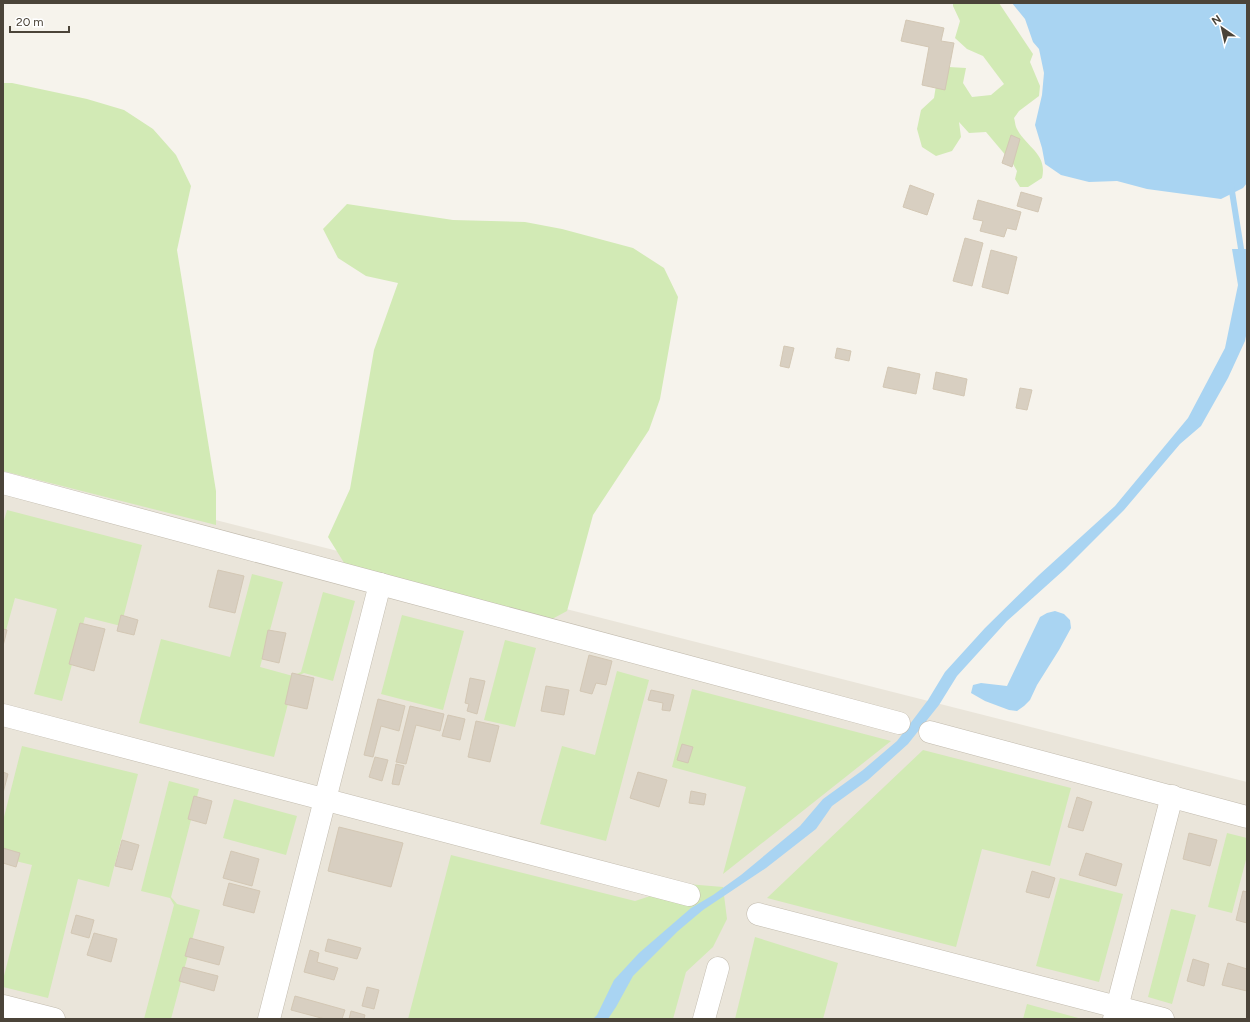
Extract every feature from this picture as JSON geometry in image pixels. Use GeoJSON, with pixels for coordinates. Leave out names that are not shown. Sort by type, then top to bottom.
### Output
{"type":"FeatureCollection","features":[{"type":"Feature","properties":{"kind":"street"},"geometry":{"type":"LineString","coordinates":[[3,483],[899,723]]}},
{"type":"Feature","properties":{"kind":"street"},"geometry":{"type":"LineString","coordinates":[[269,1019],[380,584]]}},
{"type":"Feature","properties":{"kind":"street"},"geometry":{"type":"LineString","coordinates":[[3,715],[689,895]]}},
{"type":"Feature","properties":{"kind":"street"},"geometry":{"type":"LineString","coordinates":[[930,732],[1247,817]]}},
{"type":"Feature","properties":{"kind":"street"},"geometry":{"type":"LineString","coordinates":[[1115,1013],[1172,796]]}},
{"type":"Feature","properties":{"kind":"street"},"geometry":{"type":"LineString","coordinates":[[758,914],[1115,1013],[1163,1019]]}},
{"type":"Feature","properties":{"kind":"street"},"geometry":{"type":"LineString","coordinates":[[704,1019],[718,968]]}},
{"type":"Feature","properties":{"kind":"street"},"geometry":{"type":"LineString","coordinates":[[3,1006],[54,1019]]}},
{"type":"Feature","properties":{"kind":"shaded area"},"geometry":{"type":"Polygon","coordinates":[[[3,466],[1247,782],[1247,1019],[3,1019],[3,466]]]}},
{"type":"Feature","properties":{"kind":"green space"},"geometry":{"type":"Polygon","coordinates":[[[953,3],[999,3],[1033,54],[1030,62],[1040,86],[1039,96],[1019,111],[1014,118],[1016,127],[1020,134],[1039,156],[1042,162],[1042,178],[1028,187],[1020,187],[1015,179],[1017,171],[1013,164],[986,132],[969,133],[959,122],[961,137],[952,151],[936,156],[922,147],[917,129],[921,110],[934,98],[937,79],[949,67],[966,68],[963,83],[972,97],[991,95],[1004,84],[983,56],[967,49],[955,38],[960,21],[953,3]]]}},
{"type":"Feature","properties":{"kind":"green space"},"geometry":{"type":"Polygon","coordinates":[[[3,83],[12,83],[87,99],[124,110],[153,129],[176,155],[191,186],[177,250],[216,491],[216,525],[3,471],[3,83]]]}},
{"type":"Feature","properties":{"kind":"green space"},"geometry":{"type":"Polygon","coordinates":[[[347,204],[453,220],[525,222],[562,229],[633,248],[664,268],[678,297],[660,399],[649,430],[593,515],[567,611],[539,626],[346,566],[328,537],[350,489],[374,350],[398,283],[366,276],[338,258],[323,229],[347,204]]]}},
{"type":"Feature","properties":{"kind":"green space"},"geometry":{"type":"Polygon","coordinates":[[[7,510],[142,545],[121,626],[85,617],[62,701],[34,694],[57,609],[15,598],[3,641],[3,524],[7,510]]]}},
{"type":"Feature","properties":{"kind":"green space"},"geometry":{"type":"Polygon","coordinates":[[[252,574],[283,582],[260,667],[293,676],[301,672],[323,592],[355,601],[333,681],[304,673],[295,677],[274,757],[139,723],[161,639],[230,657],[252,574]]]}},
{"type":"Feature","properties":{"kind":"green space"},"geometry":{"type":"Polygon","coordinates":[[[402,615],[464,631],[443,710],[381,694],[402,615]]]}},
{"type":"Feature","properties":{"kind":"green space"},"geometry":{"type":"Polygon","coordinates":[[[505,640],[536,648],[515,727],[484,720],[505,640]]]}},
{"type":"Feature","properties":{"kind":"green space"},"geometry":{"type":"Polygon","coordinates":[[[617,671],[649,680],[606,841],[540,824],[562,746],[595,755],[617,671]]]}},
{"type":"Feature","properties":{"kind":"green space"},"geometry":{"type":"Polygon","coordinates":[[[692,689],[891,741],[723,874],[746,787],[672,767],[692,689]]]}},
{"type":"Feature","properties":{"kind":"green space"},"geometry":{"type":"Polygon","coordinates":[[[22,746],[138,774],[109,887],[78,879],[48,998],[3,987],[3,980],[32,865],[3,858],[3,821],[22,746]]]}},
{"type":"Feature","properties":{"kind":"green space"},"geometry":{"type":"Polygon","coordinates":[[[923,750],[1071,788],[1050,866],[982,849],[956,947],[767,898],[923,750]]]}},
{"type":"Feature","properties":{"kind":"green space"},"geometry":{"type":"Polygon","coordinates":[[[169,781],[199,789],[171,897],[177,904],[200,910],[171,1019],[144,1019],[174,905],[170,898],[141,891],[169,781]]]}},
{"type":"Feature","properties":{"kind":"green space"},"geometry":{"type":"Polygon","coordinates":[[[234,799],[297,816],[286,855],[223,838],[234,799]]]}},
{"type":"Feature","properties":{"kind":"green space"},"geometry":{"type":"Polygon","coordinates":[[[1227,833],[1247,838],[1247,856],[1232,913],[1208,907],[1227,833]]]}},
{"type":"Feature","properties":{"kind":"green space"},"geometry":{"type":"Polygon","coordinates":[[[451,855],[635,901],[687,884],[723,887],[727,919],[713,947],[686,972],[673,1019],[408,1019],[451,855]]]}},
{"type":"Feature","properties":{"kind":"green space"},"geometry":{"type":"Polygon","coordinates":[[[1060,878],[1123,894],[1099,982],[1036,966],[1060,878]]]}},
{"type":"Feature","properties":{"kind":"green space"},"geometry":{"type":"Polygon","coordinates":[[[1171,909],[1196,915],[1172,1004],[1148,997],[1171,909]]]}},
{"type":"Feature","properties":{"kind":"green space"},"geometry":{"type":"Polygon","coordinates":[[[755,937],[838,963],[823,1019],[735,1019],[755,937]]]}},
{"type":"Feature","properties":{"kind":"green space"},"geometry":{"type":"Polygon","coordinates":[[[1027,1004],[1082,1019],[1023,1019],[1027,1004]]]}},
{"type":"Feature","properties":{"kind":"water"},"geometry":{"type":"Polygon","coordinates":[[[1012,3],[1247,3],[1247,183],[1243,188],[1221,199],[1147,189],[1117,181],[1089,182],[1061,175],[1045,164],[1035,125],[1042,95],[1044,73],[1039,49],[1033,42],[1025,19],[1012,3]]]}},
{"type":"Feature","properties":{"kind":"water"},"geometry":{"type":"Polygon","coordinates":[[[1232,249],[1247,249],[1247,331],[1245,341],[1228,378],[1201,426],[1180,444],[1124,510],[1065,569],[1007,621],[957,676],[939,705],[908,744],[868,780],[832,806],[816,829],[766,868],[703,910],[678,931],[633,976],[608,1019],[593,1019],[597,1015],[614,980],[639,953],[691,908],[713,895],[741,875],[800,826],[823,799],[863,770],[897,741],[928,700],[945,672],[985,628],[1039,575],[1115,506],[1188,418],[1225,348],[1238,285],[1232,249]]]}},
{"type":"Feature","properties":{"kind":"water"},"geometry":{"type":"Polygon","coordinates":[[[1055,611],[1064,614],[1070,620],[1071,628],[1037,685],[1030,700],[1024,706],[1017,711],[1009,710],[985,701],[971,693],[973,685],[981,683],[1007,686],[1040,617],[1055,611]]]}},
{"type":"Feature","properties":{"kind":"building"},"geometry":{"type":"Polygon","coordinates":[[[906,20],[944,28],[941,41],[954,43],[945,90],[922,85],[929,47],[901,41],[906,20]]]}},
{"type":"Feature","properties":{"kind":"building"},"geometry":{"type":"Polygon","coordinates":[[[1011,135],[1020,139],[1012,167],[1002,163],[1011,135]]]}},
{"type":"Feature","properties":{"kind":"building"},"geometry":{"type":"Polygon","coordinates":[[[910,185],[934,194],[927,215],[903,207],[910,185]]]}},
{"type":"Feature","properties":{"kind":"building"},"geometry":{"type":"Polygon","coordinates":[[[1021,192],[1042,198],[1038,212],[1017,206],[1021,192]]]}},
{"type":"Feature","properties":{"kind":"building"},"geometry":{"type":"Polygon","coordinates":[[[978,200],[1021,212],[1016,230],[1007,228],[1004,237],[980,231],[983,221],[973,219],[978,200]]]}},
{"type":"Feature","properties":{"kind":"building"},"geometry":{"type":"Polygon","coordinates":[[[965,238],[983,243],[972,286],[953,281],[965,238]]]}},
{"type":"Feature","properties":{"kind":"building"},"geometry":{"type":"Polygon","coordinates":[[[991,250],[1017,257],[1008,294],[982,287],[991,250]]]}},
{"type":"Feature","properties":{"kind":"building"},"geometry":{"type":"Polygon","coordinates":[[[784,346],[794,348],[789,368],[780,366],[784,346]]]}},
{"type":"Feature","properties":{"kind":"building"},"geometry":{"type":"Polygon","coordinates":[[[837,348],[851,351],[849,361],[835,358],[837,348]]]}},
{"type":"Feature","properties":{"kind":"building"},"geometry":{"type":"Polygon","coordinates":[[[888,367],[920,374],[916,394],[883,387],[888,367]]]}},
{"type":"Feature","properties":{"kind":"building"},"geometry":{"type":"Polygon","coordinates":[[[936,372],[967,379],[964,396],[933,389],[936,372]]]}},
{"type":"Feature","properties":{"kind":"building"},"geometry":{"type":"Polygon","coordinates":[[[1020,388],[1032,390],[1027,410],[1016,408],[1020,388]]]}},
{"type":"Feature","properties":{"kind":"building"},"geometry":{"type":"Polygon","coordinates":[[[218,570],[244,576],[235,613],[209,607],[218,570]]]}},
{"type":"Feature","properties":{"kind":"building"},"geometry":{"type":"Polygon","coordinates":[[[121,615],[138,620],[134,635],[117,631],[121,615]]]}},
{"type":"Feature","properties":{"kind":"building"},"geometry":{"type":"Polygon","coordinates":[[[80,623],[105,629],[94,671],[69,664],[80,623]]]}},
{"type":"Feature","properties":{"kind":"building"},"geometry":{"type":"Polygon","coordinates":[[[3,629],[7,630],[3,646],[3,629]]]}},
{"type":"Feature","properties":{"kind":"building"},"geometry":{"type":"Polygon","coordinates":[[[268,630],[286,633],[279,663],[262,659],[268,630]]]}},
{"type":"Feature","properties":{"kind":"building"},"geometry":{"type":"Polygon","coordinates":[[[589,655],[612,661],[606,685],[596,683],[592,694],[580,691],[589,655]]]}},
{"type":"Feature","properties":{"kind":"building"},"geometry":{"type":"Polygon","coordinates":[[[292,673],[314,678],[307,709],[285,704],[292,673]]]}},
{"type":"Feature","properties":{"kind":"building"},"geometry":{"type":"Polygon","coordinates":[[[470,678],[485,681],[477,714],[467,711],[469,704],[465,703],[470,678]]]}},
{"type":"Feature","properties":{"kind":"building"},"geometry":{"type":"Polygon","coordinates":[[[546,686],[569,690],[564,715],[541,711],[546,686]]]}},
{"type":"Feature","properties":{"kind":"building"},"geometry":{"type":"Polygon","coordinates":[[[651,690],[674,695],[670,711],[662,710],[663,703],[648,700],[651,690]]]}},
{"type":"Feature","properties":{"kind":"building"},"geometry":{"type":"Polygon","coordinates":[[[378,699],[405,706],[399,731],[381,726],[373,757],[364,755],[378,699]]]}},
{"type":"Feature","properties":{"kind":"building"},"geometry":{"type":"Polygon","coordinates":[[[410,706],[444,714],[440,731],[416,725],[406,764],[396,762],[410,706]]]}},
{"type":"Feature","properties":{"kind":"building"},"geometry":{"type":"Polygon","coordinates":[[[448,715],[465,719],[460,740],[442,736],[448,715]]]}},
{"type":"Feature","properties":{"kind":"building"},"geometry":{"type":"Polygon","coordinates":[[[476,721],[499,726],[490,762],[468,757],[476,721]]]}},
{"type":"Feature","properties":{"kind":"building"},"geometry":{"type":"Polygon","coordinates":[[[682,744],[693,747],[688,763],[677,760],[682,744]]]}},
{"type":"Feature","properties":{"kind":"building"},"geometry":{"type":"Polygon","coordinates":[[[375,757],[388,760],[382,781],[369,777],[375,757]]]}},
{"type":"Feature","properties":{"kind":"building"},"geometry":{"type":"Polygon","coordinates":[[[396,764],[404,766],[399,785],[392,784],[396,764]]]}},
{"type":"Feature","properties":{"kind":"building"},"geometry":{"type":"Polygon","coordinates":[[[3,772],[8,774],[3,793],[3,772]]]}},
{"type":"Feature","properties":{"kind":"building"},"geometry":{"type":"Polygon","coordinates":[[[638,772],[667,780],[659,807],[630,798],[638,772]]]}},
{"type":"Feature","properties":{"kind":"building"},"geometry":{"type":"Polygon","coordinates":[[[691,791],[706,794],[704,805],[689,803],[691,791]]]}},
{"type":"Feature","properties":{"kind":"building"},"geometry":{"type":"Polygon","coordinates":[[[194,796],[212,801],[206,824],[188,819],[194,796]]]}},
{"type":"Feature","properties":{"kind":"building"},"geometry":{"type":"Polygon","coordinates":[[[1077,797],[1092,802],[1083,831],[1068,827],[1077,797]]]}},
{"type":"Feature","properties":{"kind":"building"},"geometry":{"type":"Polygon","coordinates":[[[339,827],[403,843],[391,887],[328,871],[339,827]]]}},
{"type":"Feature","properties":{"kind":"building"},"geometry":{"type":"Polygon","coordinates":[[[1189,833],[1217,840],[1210,866],[1183,859],[1189,833]]]}},
{"type":"Feature","properties":{"kind":"building"},"geometry":{"type":"Polygon","coordinates":[[[122,840],[139,845],[132,870],[115,866],[122,840]]]}},
{"type":"Feature","properties":{"kind":"building"},"geometry":{"type":"Polygon","coordinates":[[[3,848],[20,853],[16,867],[3,863],[3,848]]]}},
{"type":"Feature","properties":{"kind":"building"},"geometry":{"type":"Polygon","coordinates":[[[231,851],[259,859],[252,886],[223,878],[231,851]]]}},
{"type":"Feature","properties":{"kind":"building"},"geometry":{"type":"Polygon","coordinates":[[[1086,853],[1122,864],[1116,886],[1079,875],[1086,853]]]}},
{"type":"Feature","properties":{"kind":"building"},"geometry":{"type":"Polygon","coordinates":[[[1032,871],[1055,878],[1049,898],[1026,892],[1032,871]]]}},
{"type":"Feature","properties":{"kind":"building"},"geometry":{"type":"Polygon","coordinates":[[[229,883],[260,891],[254,913],[223,905],[229,883]]]}},
{"type":"Feature","properties":{"kind":"building"},"geometry":{"type":"Polygon","coordinates":[[[1243,891],[1247,892],[1247,923],[1236,920],[1243,891]]]}},
{"type":"Feature","properties":{"kind":"building"},"geometry":{"type":"Polygon","coordinates":[[[76,915],[94,920],[89,938],[71,933],[76,915]]]}},
{"type":"Feature","properties":{"kind":"building"},"geometry":{"type":"Polygon","coordinates":[[[94,933],[117,939],[111,962],[87,955],[94,933]]]}},
{"type":"Feature","properties":{"kind":"building"},"geometry":{"type":"Polygon","coordinates":[[[190,938],[224,947],[219,965],[185,956],[190,938]]]}},
{"type":"Feature","properties":{"kind":"building"},"geometry":{"type":"Polygon","coordinates":[[[328,939],[361,948],[357,959],[325,951],[328,939]]]}},
{"type":"Feature","properties":{"kind":"building"},"geometry":{"type":"Polygon","coordinates":[[[310,950],[319,953],[317,962],[338,968],[334,980],[304,972],[310,950]]]}},
{"type":"Feature","properties":{"kind":"building"},"geometry":{"type":"Polygon","coordinates":[[[1193,959],[1209,964],[1204,986],[1187,981],[1193,959]]]}},
{"type":"Feature","properties":{"kind":"building"},"geometry":{"type":"Polygon","coordinates":[[[1228,963],[1247,969],[1247,991],[1222,985],[1228,963]]]}},
{"type":"Feature","properties":{"kind":"building"},"geometry":{"type":"Polygon","coordinates":[[[183,967],[218,976],[214,991],[179,981],[183,967]]]}},
{"type":"Feature","properties":{"kind":"building"},"geometry":{"type":"Polygon","coordinates":[[[367,987],[379,990],[374,1009],[362,1006],[367,987]]]}},
{"type":"Feature","properties":{"kind":"building"},"geometry":{"type":"Polygon","coordinates":[[[295,996],[345,1010],[342,1019],[325,1019],[291,1010],[295,996]]]}},
{"type":"Feature","properties":{"kind":"building"},"geometry":{"type":"Polygon","coordinates":[[[351,1011],[365,1015],[364,1019],[349,1019],[351,1011]]]}},
{"type":"Feature","properties":{"kind":"waterway"},"geometry":{"type":"LineString","coordinates":[[1231,185],[1242,255]]}}]}
